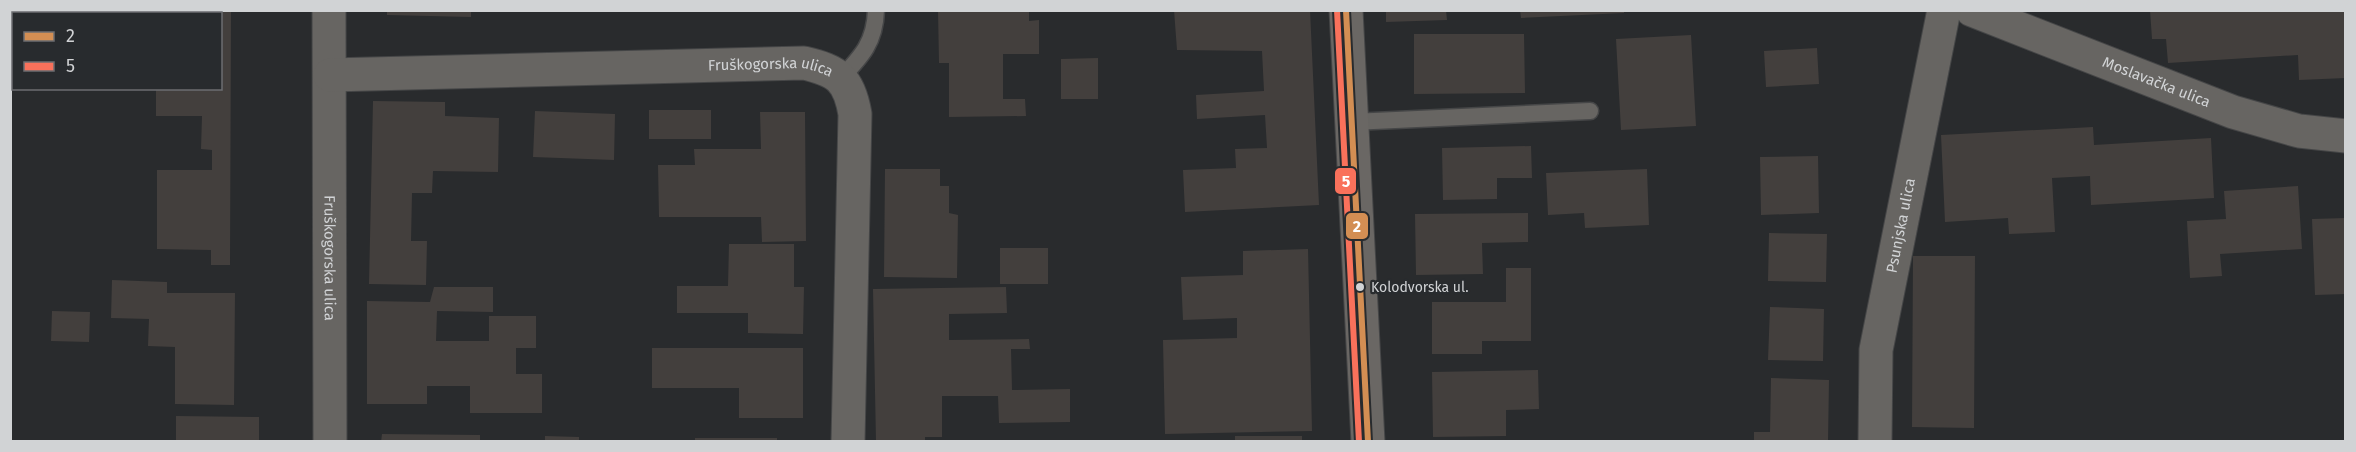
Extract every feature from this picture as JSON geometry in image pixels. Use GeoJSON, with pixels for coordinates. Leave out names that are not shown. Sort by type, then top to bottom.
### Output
{"type":"FeatureCollection","features":[{"type":"Feature","properties":{"kind":"street","name":"Fruškogorska ulica"},"geometry":{"type":"LineString","coordinates":[[329,10],[330,441]]}},
{"type":"Feature","properties":{"kind":"street"},"geometry":{"type":"LineString","coordinates":[[1346,10],[1368,441]]}},
{"type":"Feature","properties":{"kind":"street","name":"Psunjska ulica"},"geometry":{"type":"LineString","coordinates":[[1875,441],[1876,350],[1944,10]]}},
{"type":"Feature","properties":{"kind":"street","name":"Moslavačka ulica"},"geometry":{"type":"LineString","coordinates":[[1972,10],[2233,112],[2299,131],[2346,136]]}},
{"type":"Feature","properties":{"kind":"street","name":"Fruškogorska ulica"},"geometry":{"type":"LineString","coordinates":[[330,75],[804,63],[827,68],[842,78],[852,94],[855,114],[848,441]]}},
{"type":"Feature","properties":{"kind":"lane"},"geometry":{"type":"LineString","coordinates":[[842,78],[872,40],[876,10]]}},
{"type":"Feature","properties":{"kind":"lane"},"geometry":{"type":"LineString","coordinates":[[1352,122],[1590,111]]}},
{"type":"Feature","properties":{"kind":"building"},"geometry":{"type":"Polygon","coordinates":[[[148,10],[231,10],[230,265],[211,265],[211,250],[157,249],[157,170],[212,170],[212,150],[201,149],[202,116],[156,116],[156,90],[222,90],[222,12],[148,12],[148,10]]]}},
{"type":"Feature","properties":{"kind":"building"},"geometry":{"type":"Polygon","coordinates":[[[387,10],[471,10],[471,17],[387,15],[387,10]]]}},
{"type":"Feature","properties":{"kind":"building"},"geometry":{"type":"Polygon","coordinates":[[[938,10],[1029,10],[1029,21],[1039,20],[1039,54],[1003,54],[1003,99],[1025,99],[1026,116],[949,117],[949,63],[939,63],[938,10]]]}},
{"type":"Feature","properties":{"kind":"building"},"geometry":{"type":"Polygon","coordinates":[[[1174,10],[1310,10],[1319,205],[1185,212],[1183,170],[1236,168],[1235,149],[1267,148],[1265,115],[1197,119],[1196,95],[1264,91],[1262,51],[1177,50],[1174,10]]]}},
{"type":"Feature","properties":{"kind":"building"},"geometry":{"type":"Polygon","coordinates":[[[1386,10],[1446,10],[1447,20],[1386,22],[1386,10]]]}},
{"type":"Feature","properties":{"kind":"building"},"geometry":{"type":"Polygon","coordinates":[[[1520,10],[1624,10],[1624,13],[1521,18],[1520,10]]]}},
{"type":"Feature","properties":{"kind":"building"},"geometry":{"type":"Polygon","coordinates":[[[2150,10],[2346,10],[2346,78],[2299,80],[2298,55],[2168,63],[2166,39],[2152,39],[2150,10]]]}},
{"type":"Feature","properties":{"kind":"building"},"geometry":{"type":"Polygon","coordinates":[[[1414,34],[1524,34],[1525,93],[1414,94],[1414,34]]]}},
{"type":"Feature","properties":{"kind":"building"},"geometry":{"type":"Polygon","coordinates":[[[1691,35],[1696,126],[1621,130],[1616,39],[1691,35]]]}},
{"type":"Feature","properties":{"kind":"building"},"geometry":{"type":"Polygon","coordinates":[[[1817,48],[1819,84],[1766,87],[1764,51],[1817,48]]]}},
{"type":"Feature","properties":{"kind":"building"},"geometry":{"type":"Polygon","coordinates":[[[1098,58],[1098,99],[1061,99],[1061,59],[1098,58]]]}},
{"type":"Feature","properties":{"kind":"building"},"geometry":{"type":"Polygon","coordinates":[[[373,101],[445,102],[445,116],[499,118],[498,172],[433,171],[432,193],[412,193],[411,241],[427,241],[426,285],[369,284],[373,101]]]}},
{"type":"Feature","properties":{"kind":"building"},"geometry":{"type":"Polygon","coordinates":[[[649,110],[711,110],[711,139],[649,139],[649,110]]]}},
{"type":"Feature","properties":{"kind":"building"},"geometry":{"type":"Polygon","coordinates":[[[535,111],[615,114],[614,160],[533,157],[535,111]]]}},
{"type":"Feature","properties":{"kind":"building"},"geometry":{"type":"Polygon","coordinates":[[[760,112],[805,112],[806,241],[762,242],[761,217],[659,217],[658,165],[695,165],[694,149],[761,149],[760,112]]]}},
{"type":"Feature","properties":{"kind":"building"},"geometry":{"type":"Polygon","coordinates":[[[2093,127],[2094,145],[2211,138],[2214,198],[2091,205],[2090,176],[2052,178],[2055,232],[2009,234],[2008,218],[1945,222],[1941,135],[2093,127]]]}},
{"type":"Feature","properties":{"kind":"building"},"geometry":{"type":"Polygon","coordinates":[[[1531,146],[1532,178],[1497,178],[1497,199],[1443,200],[1442,148],[1531,146]]]}},
{"type":"Feature","properties":{"kind":"building"},"geometry":{"type":"Polygon","coordinates":[[[1818,156],[1819,213],[1761,215],[1760,157],[1818,156]]]}},
{"type":"Feature","properties":{"kind":"building"},"geometry":{"type":"Polygon","coordinates":[[[885,169],[940,169],[940,186],[949,186],[949,213],[958,215],[957,278],[884,277],[885,169]]]}},
{"type":"Feature","properties":{"kind":"building"},"geometry":{"type":"Polygon","coordinates":[[[1647,169],[1649,225],[1585,228],[1584,213],[1548,215],[1546,173],[1647,169]]]}},
{"type":"Feature","properties":{"kind":"building"},"geometry":{"type":"Polygon","coordinates":[[[2298,186],[2302,249],[2220,254],[2222,276],[2190,278],[2187,221],[2226,219],[2224,191],[2298,186]]]}},
{"type":"Feature","properties":{"kind":"building"},"geometry":{"type":"Polygon","coordinates":[[[1528,213],[1528,242],[1482,243],[1483,274],[1416,275],[1415,214],[1528,213]]]}},
{"type":"Feature","properties":{"kind":"building"},"geometry":{"type":"Polygon","coordinates":[[[2346,218],[2346,294],[2315,295],[2312,219],[2346,218]]]}},
{"type":"Feature","properties":{"kind":"building"},"geometry":{"type":"Polygon","coordinates":[[[1769,233],[1827,234],[1826,282],[1768,281],[1769,233]]]}},
{"type":"Feature","properties":{"kind":"building"},"geometry":{"type":"Polygon","coordinates":[[[729,244],[794,244],[794,287],[804,287],[803,334],[748,333],[748,313],[677,313],[677,286],[728,286],[729,244]]]}},
{"type":"Feature","properties":{"kind":"building"},"geometry":{"type":"Polygon","coordinates":[[[1000,248],[1048,248],[1048,284],[1000,284],[1000,248]]]}},
{"type":"Feature","properties":{"kind":"building"},"geometry":{"type":"Polygon","coordinates":[[[1308,249],[1312,431],[1165,434],[1163,340],[1237,338],[1237,318],[1183,320],[1181,277],[1243,275],[1243,251],[1308,249]]]}},
{"type":"Feature","properties":{"kind":"building"},"geometry":{"type":"Polygon","coordinates":[[[1913,256],[1975,256],[1974,428],[1912,427],[1913,256]]]}},
{"type":"Feature","properties":{"kind":"building"},"geometry":{"type":"Polygon","coordinates":[[[1506,268],[1531,268],[1531,341],[1482,341],[1482,354],[1432,354],[1432,302],[1506,302],[1506,268]]]}},
{"type":"Feature","properties":{"kind":"building"},"geometry":{"type":"Polygon","coordinates":[[[112,280],[167,282],[167,293],[235,293],[234,405],[175,404],[175,347],[148,346],[149,319],[111,318],[112,280]]]}},
{"type":"Feature","properties":{"kind":"building"},"geometry":{"type":"Polygon","coordinates":[[[434,287],[493,287],[493,312],[437,311],[436,341],[489,341],[489,316],[536,316],[536,348],[516,348],[516,374],[542,374],[542,413],[470,413],[470,386],[427,386],[427,404],[367,404],[367,301],[430,302],[434,287]]]}},
{"type":"Feature","properties":{"kind":"building"},"geometry":{"type":"Polygon","coordinates":[[[1006,287],[1007,313],[949,314],[949,340],[1029,339],[1030,349],[1011,349],[1012,390],[1070,389],[1070,422],[999,423],[998,396],[942,396],[942,437],[925,437],[925,442],[876,442],[873,289],[1006,287]]]}},
{"type":"Feature","properties":{"kind":"building"},"geometry":{"type":"Polygon","coordinates":[[[1770,307],[1824,309],[1823,361],[1768,360],[1770,307]]]}},
{"type":"Feature","properties":{"kind":"building"},"geometry":{"type":"Polygon","coordinates":[[[52,311],[90,312],[89,342],[51,341],[52,311]]]}},
{"type":"Feature","properties":{"kind":"building"},"geometry":{"type":"Polygon","coordinates":[[[652,348],[803,348],[803,418],[739,418],[739,388],[652,388],[652,348]]]}},
{"type":"Feature","properties":{"kind":"building"},"geometry":{"type":"Polygon","coordinates":[[[1538,370],[1539,409],[1506,410],[1506,436],[1433,437],[1432,372],[1538,370]]]}},
{"type":"Feature","properties":{"kind":"building"},"geometry":{"type":"Polygon","coordinates":[[[1771,378],[1829,380],[1828,442],[1754,442],[1754,432],[1770,432],[1771,378]]]}},
{"type":"Feature","properties":{"kind":"building"},"geometry":{"type":"Polygon","coordinates":[[[176,416],[259,417],[259,442],[176,442],[176,416]]]}},
{"type":"Feature","properties":{"kind":"building"},"geometry":{"type":"Polygon","coordinates":[[[382,434],[480,435],[480,442],[381,442],[382,434]]]}},
{"type":"Feature","properties":{"kind":"building"},"geometry":{"type":"Polygon","coordinates":[[[545,436],[579,437],[579,442],[545,442],[545,436]]]}},
{"type":"Feature","properties":{"kind":"building"},"geometry":{"type":"Polygon","coordinates":[[[1235,436],[1302,436],[1302,442],[1235,442],[1235,436]]]}},
{"type":"Feature","properties":{"kind":"building"},"geometry":{"type":"Polygon","coordinates":[[[695,438],[777,438],[777,442],[695,442],[695,438]]]}},
{"type":"Feature","properties":{"kind":"transit line","name":"5"},"geometry":{"type":"LineString","coordinates":[[1337,10],[1359,442]]}},
{"type":"Feature","properties":{"kind":"transit line","name":"2"},"geometry":{"type":"LineString","coordinates":[[1346,10],[1368,442]]}},
{"type":"Feature","properties":{"kind":"place","name":"Kolodvorska ul."},"geometry":{"type":"Point","coordinates":[1360,287]}}]}
